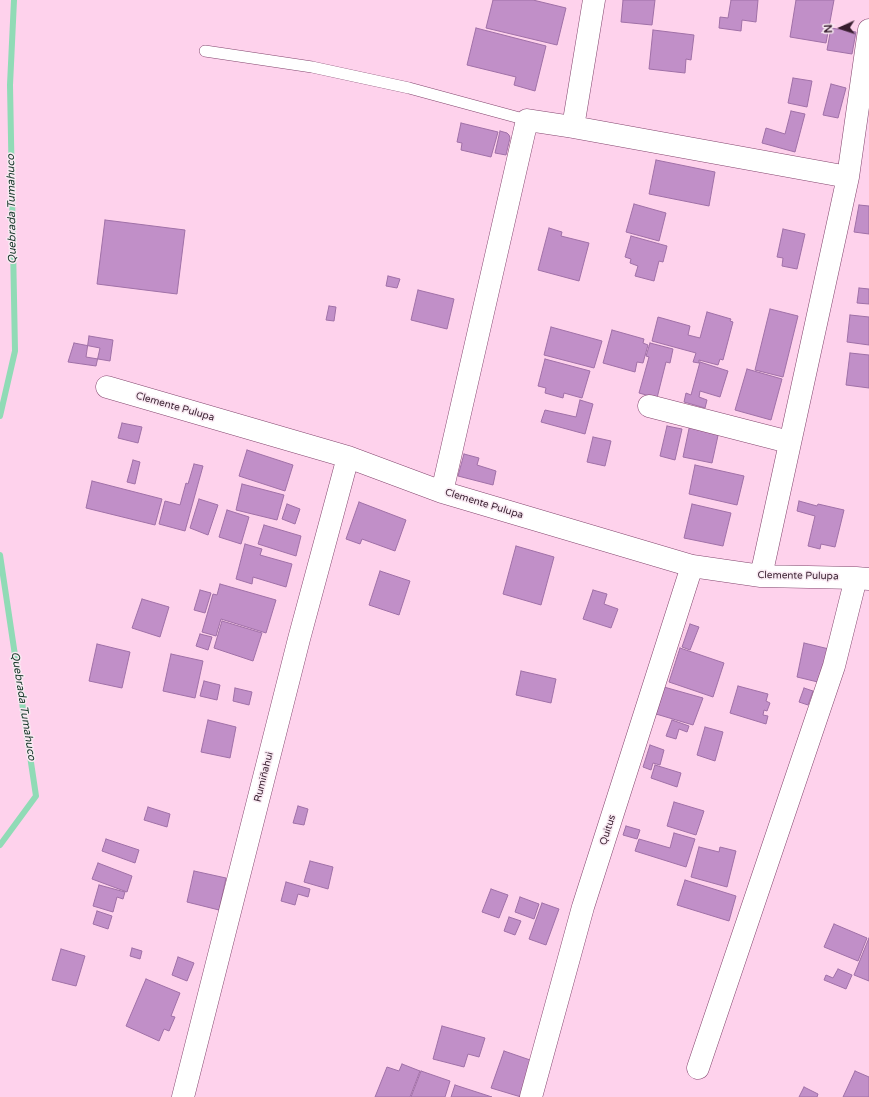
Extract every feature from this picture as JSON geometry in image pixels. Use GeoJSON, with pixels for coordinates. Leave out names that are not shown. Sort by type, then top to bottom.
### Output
{"type":"FeatureCollection","features":[{"type":"Feature","properties":{"kind":"street"},"geometry":{"type":"LineString","coordinates":[[573,127],[594,0]]}},
{"type":"Feature","properties":{"kind":"street"},"geometry":{"type":"LineString","coordinates":[[761,576],[848,177],[869,30]]}},
{"type":"Feature","properties":{"kind":"street"},"geometry":{"type":"LineString","coordinates":[[442,492],[527,120],[848,177]]}},
{"type":"Feature","properties":{"kind":"street","name":"Clemente Pulupa"},"geometry":{"type":"LineString","coordinates":[[106,387],[348,457],[442,492],[692,566],[761,576],[862,578]]}},
{"type":"Feature","properties":{"kind":"street"},"geometry":{"type":"LineString","coordinates":[[649,406],[789,442]]}},
{"type":"Feature","properties":{"kind":"street","name":"Rumiñahui"},"geometry":{"type":"LineString","coordinates":[[183,1097],[299,639],[348,457]]}},
{"type":"Feature","properties":{"kind":"street","name":"Quitus"},"geometry":{"type":"LineString","coordinates":[[531,1097],[583,907],[692,566]]}},
{"type":"Feature","properties":{"kind":"street"},"geometry":{"type":"LineString","coordinates":[[698,1068],[834,666],[862,578]]}},
{"type":"Feature","properties":{"kind":"lane"},"geometry":{"type":"LineString","coordinates":[[206,51],[312,66],[409,88],[527,120]]}},
{"type":"Feature","properties":{"kind":"building"},"geometry":{"type":"Polygon","coordinates":[[[493,0],[533,0],[566,8],[557,45],[486,28],[493,0]]]}},
{"type":"Feature","properties":{"kind":"building"},"geometry":{"type":"Polygon","coordinates":[[[623,0],[655,0],[652,25],[621,22],[623,0]]]}},
{"type":"Feature","properties":{"kind":"building"},"geometry":{"type":"Polygon","coordinates":[[[731,0],[758,0],[756,22],[742,20],[741,31],[719,28],[720,17],[728,18],[731,0]]]}},
{"type":"Feature","properties":{"kind":"building"},"geometry":{"type":"Polygon","coordinates":[[[796,0],[834,0],[826,43],[790,37],[796,0]]]}},
{"type":"Feature","properties":{"kind":"building"},"geometry":{"type":"Polygon","coordinates":[[[476,28],[546,46],[535,91],[514,85],[516,77],[467,65],[476,28]]]}},
{"type":"Feature","properties":{"kind":"building"},"geometry":{"type":"Polygon","coordinates":[[[831,28],[856,32],[852,54],[827,50],[831,28]]]}},
{"type":"Feature","properties":{"kind":"building"},"geometry":{"type":"Polygon","coordinates":[[[653,30],[694,35],[691,60],[686,59],[685,73],[649,69],[653,30]]]}},
{"type":"Feature","properties":{"kind":"building"},"geometry":{"type":"Polygon","coordinates":[[[793,78],[812,81],[807,107],[788,103],[793,78]]]}},
{"type":"Feature","properties":{"kind":"building"},"geometry":{"type":"Polygon","coordinates":[[[831,84],[846,88],[838,118],[823,115],[831,84]]]}},
{"type":"Feature","properties":{"kind":"building"},"geometry":{"type":"Polygon","coordinates":[[[791,111],[805,114],[795,152],[762,143],[766,128],[785,134],[791,111]]]}},
{"type":"Feature","properties":{"kind":"building"},"geometry":{"type":"Polygon","coordinates":[[[461,123],[498,132],[491,157],[461,150],[462,143],[457,142],[461,123]]]}},
{"type":"Feature","properties":{"kind":"building"},"geometry":{"type":"Polygon","coordinates":[[[500,131],[507,133],[510,138],[506,155],[495,153],[500,131]]]}},
{"type":"Feature","properties":{"kind":"building"},"geometry":{"type":"Polygon","coordinates":[[[656,160],[715,172],[709,206],[649,194],[656,160]]]}},
{"type":"Feature","properties":{"kind":"building"},"geometry":{"type":"Polygon","coordinates":[[[634,204],[666,213],[659,241],[626,232],[634,204]]]}},
{"type":"Feature","properties":{"kind":"building"},"geometry":{"type":"Polygon","coordinates":[[[859,205],[869,206],[869,234],[854,232],[859,205]]]}},
{"type":"Feature","properties":{"kind":"building"},"geometry":{"type":"Polygon","coordinates":[[[105,220],[185,230],[177,294],[97,284],[105,220]]]}},
{"type":"Feature","properties":{"kind":"building"},"geometry":{"type":"Polygon","coordinates":[[[549,228],[562,232],[561,236],[589,243],[579,281],[538,270],[549,228]]]}},
{"type":"Feature","properties":{"kind":"building"},"geometry":{"type":"Polygon","coordinates":[[[783,229],[805,234],[797,269],[782,266],[783,258],[777,257],[783,229]]]}},
{"type":"Feature","properties":{"kind":"building"},"geometry":{"type":"Polygon","coordinates":[[[631,236],[667,246],[663,262],[659,261],[654,281],[635,276],[638,266],[630,263],[631,259],[625,257],[631,236]]]}},
{"type":"Feature","properties":{"kind":"building"},"geometry":{"type":"Polygon","coordinates":[[[388,276],[400,279],[397,288],[386,286],[388,276]]]}},
{"type":"Feature","properties":{"kind":"building"},"geometry":{"type":"Polygon","coordinates":[[[859,288],[869,289],[869,304],[857,303],[859,288]]]}},
{"type":"Feature","properties":{"kind":"building"},"geometry":{"type":"Polygon","coordinates":[[[418,290],[454,299],[447,329],[411,320],[418,290]]]}},
{"type":"Feature","properties":{"kind":"building"},"geometry":{"type":"Polygon","coordinates":[[[329,306],[336,307],[334,321],[326,320],[329,306]]]}},
{"type":"Feature","properties":{"kind":"building"},"geometry":{"type":"Polygon","coordinates":[[[770,309],[798,316],[783,377],[755,370],[770,309]]]}},
{"type":"Feature","properties":{"kind":"building"},"geometry":{"type":"Polygon","coordinates":[[[707,312],[731,319],[730,321],[733,322],[723,360],[720,359],[718,365],[699,360],[699,363],[693,362],[696,353],[652,341],[658,317],[690,326],[688,335],[700,338],[707,312]]]}},
{"type":"Feature","properties":{"kind":"building"},"geometry":{"type":"Polygon","coordinates":[[[850,315],[869,317],[869,345],[847,342],[850,315]]]}},
{"type":"Feature","properties":{"kind":"building"},"geometry":{"type":"Polygon","coordinates":[[[551,327],[602,341],[594,368],[544,355],[551,327]]]}},
{"type":"Feature","properties":{"kind":"building"},"geometry":{"type":"Polygon","coordinates":[[[612,330],[644,339],[643,343],[648,345],[643,363],[637,362],[635,372],[603,363],[612,330]]]}},
{"type":"Feature","properties":{"kind":"building"},"geometry":{"type":"Polygon","coordinates":[[[89,336],[113,340],[110,361],[86,357],[89,336]]]}},
{"type":"Feature","properties":{"kind":"building"},"geometry":{"type":"Polygon","coordinates":[[[74,343],[100,348],[96,366],[68,362],[74,343]]]}},
{"type":"Feature","properties":{"kind":"building"},"geometry":{"type":"Polygon","coordinates":[[[650,343],[673,349],[670,363],[666,362],[657,398],[639,393],[649,357],[646,356],[650,343]]]}},
{"type":"Feature","properties":{"kind":"building"},"geometry":{"type":"Polygon","coordinates":[[[850,353],[869,355],[869,388],[846,385],[850,353]]]}},
{"type":"Feature","properties":{"kind":"building"},"geometry":{"type":"Polygon","coordinates":[[[545,359],[590,371],[582,398],[564,393],[563,398],[545,393],[546,388],[538,386],[545,359]]]}},
{"type":"Feature","properties":{"kind":"building"},"geometry":{"type":"Polygon","coordinates":[[[700,362],[728,371],[720,397],[700,391],[699,397],[707,400],[705,408],[684,402],[686,393],[691,395],[700,362]]]}},
{"type":"Feature","properties":{"kind":"building"},"geometry":{"type":"Polygon","coordinates":[[[747,369],[782,379],[771,420],[735,410],[747,369]]]}},
{"type":"Feature","properties":{"kind":"building"},"geometry":{"type":"Polygon","coordinates":[[[580,400],[593,404],[585,434],[541,422],[545,410],[576,417],[580,400]]]}},
{"type":"Feature","properties":{"kind":"building"},"geometry":{"type":"Polygon","coordinates":[[[122,423],[142,427],[138,443],[118,438],[122,423]]]}},
{"type":"Feature","properties":{"kind":"building"},"geometry":{"type":"Polygon","coordinates":[[[690,424],[719,431],[712,463],[683,457],[690,424]]]}},
{"type":"Feature","properties":{"kind":"building"},"geometry":{"type":"Polygon","coordinates":[[[667,426],[682,429],[675,460],[660,456],[667,426]]]}},
{"type":"Feature","properties":{"kind":"building"},"geometry":{"type":"Polygon","coordinates":[[[593,437],[611,441],[605,466],[587,462],[593,437]]]}},
{"type":"Feature","properties":{"kind":"building"},"geometry":{"type":"Polygon","coordinates":[[[247,450],[293,465],[285,491],[239,476],[247,450]]]}},
{"type":"Feature","properties":{"kind":"building"},"geometry":{"type":"Polygon","coordinates":[[[464,454],[479,458],[477,465],[496,471],[493,485],[458,476],[464,454]]]}},
{"type":"Feature","properties":{"kind":"building"},"geometry":{"type":"Polygon","coordinates":[[[133,460],[140,462],[135,484],[127,482],[133,460]]]}},
{"type":"Feature","properties":{"kind":"building"},"geometry":{"type":"Polygon","coordinates":[[[194,464],[203,466],[185,531],[159,524],[165,501],[180,505],[186,483],[188,484],[194,464]]]}},
{"type":"Feature","properties":{"kind":"building"},"geometry":{"type":"Polygon","coordinates":[[[695,465],[744,476],[737,505],[689,494],[695,465]]]}},
{"type":"Feature","properties":{"kind":"building"},"geometry":{"type":"Polygon","coordinates":[[[92,481],[162,499],[155,525],[86,508],[92,481]]]}},
{"type":"Feature","properties":{"kind":"building"},"geometry":{"type":"Polygon","coordinates":[[[242,484],[284,495],[277,520],[236,510],[242,484]]]}},
{"type":"Feature","properties":{"kind":"building"},"geometry":{"type":"Polygon","coordinates":[[[199,499],[218,505],[208,535],[190,528],[199,499]]]}},
{"type":"Feature","properties":{"kind":"building"},"geometry":{"type":"Polygon","coordinates":[[[799,501],[817,506],[818,504],[844,510],[835,547],[821,544],[820,549],[808,546],[815,516],[797,511],[799,501]]]}},
{"type":"Feature","properties":{"kind":"building"},"geometry":{"type":"Polygon","coordinates":[[[359,502],[406,520],[395,551],[362,539],[360,544],[346,539],[359,502]]]}},
{"type":"Feature","properties":{"kind":"building"},"geometry":{"type":"Polygon","coordinates":[[[287,504],[300,509],[295,524],[282,519],[287,504]]]}},
{"type":"Feature","properties":{"kind":"building"},"geometry":{"type":"Polygon","coordinates":[[[692,504],[731,513],[723,546],[684,538],[692,504]]]}},
{"type":"Feature","properties":{"kind":"building"},"geometry":{"type":"Polygon","coordinates":[[[227,510],[249,517],[241,544],[219,537],[227,510]]]}},
{"type":"Feature","properties":{"kind":"building"},"geometry":{"type":"Polygon","coordinates":[[[264,525],[301,536],[296,556],[258,544],[264,525]]]}},
{"type":"Feature","properties":{"kind":"building"},"geometry":{"type":"Polygon","coordinates":[[[245,544],[262,549],[260,555],[292,564],[286,587],[253,577],[252,584],[236,579],[245,544]]]}},
{"type":"Feature","properties":{"kind":"building"},"geometry":{"type":"Polygon","coordinates":[[[516,546],[554,557],[541,605],[503,594],[516,546]]]}},
{"type":"Feature","properties":{"kind":"building"},"geometry":{"type":"Polygon","coordinates":[[[380,571],[410,581],[399,615],[369,605],[380,571]]]}},
{"type":"Feature","properties":{"kind":"building"},"geometry":{"type":"Polygon","coordinates":[[[220,584],[276,600],[266,633],[221,619],[216,636],[202,632],[213,594],[217,595],[220,584]]]}},
{"type":"Feature","properties":{"kind":"building"},"geometry":{"type":"Polygon","coordinates":[[[200,590],[211,593],[205,613],[194,610],[200,590]]]}},
{"type":"Feature","properties":{"kind":"building"},"geometry":{"type":"Polygon","coordinates":[[[593,590],[607,594],[604,604],[618,609],[611,628],[583,619],[593,590]]]}},
{"type":"Feature","properties":{"kind":"building"},"geometry":{"type":"Polygon","coordinates":[[[142,599],[169,607],[160,637],[132,628],[142,599]]]}},
{"type":"Feature","properties":{"kind":"building"},"geometry":{"type":"Polygon","coordinates":[[[222,621],[262,633],[253,661],[214,648],[222,621]]]}},
{"type":"Feature","properties":{"kind":"building"},"geometry":{"type":"Polygon","coordinates":[[[690,624],[699,627],[690,650],[682,647],[690,624]]]}},
{"type":"Feature","properties":{"kind":"building"},"geometry":{"type":"Polygon","coordinates":[[[200,634],[212,637],[208,650],[196,646],[200,634]]]}},
{"type":"Feature","properties":{"kind":"building"},"geometry":{"type":"Polygon","coordinates":[[[804,643],[829,649],[822,683],[797,677],[804,643]]]}},
{"type":"Feature","properties":{"kind":"building"},"geometry":{"type":"Polygon","coordinates":[[[97,644],[130,652],[122,688],[89,681],[97,644]]]}},
{"type":"Feature","properties":{"kind":"building"},"geometry":{"type":"Polygon","coordinates":[[[680,648],[724,663],[713,697],[669,682],[680,648]]]}},
{"type":"Feature","properties":{"kind":"building"},"geometry":{"type":"Polygon","coordinates":[[[171,654],[203,661],[195,698],[163,691],[171,654]]]}},
{"type":"Feature","properties":{"kind":"building"},"geometry":{"type":"Polygon","coordinates":[[[521,671],[556,679],[551,703],[516,695],[521,671]]]}},
{"type":"Feature","properties":{"kind":"building"},"geometry":{"type":"Polygon","coordinates":[[[204,681],[220,685],[217,700],[200,696],[204,681]]]}},
{"type":"Feature","properties":{"kind":"building"},"geometry":{"type":"Polygon","coordinates":[[[738,686],[768,694],[766,701],[770,703],[767,711],[764,710],[763,715],[768,716],[766,724],[730,713],[738,686]]]}},
{"type":"Feature","properties":{"kind":"building"},"geometry":{"type":"Polygon","coordinates":[[[664,687],[703,698],[693,725],[656,714],[664,687]]]}},
{"type":"Feature","properties":{"kind":"building"},"geometry":{"type":"Polygon","coordinates":[[[235,688],[252,692],[249,705],[233,701],[235,688]]]}},
{"type":"Feature","properties":{"kind":"building"},"geometry":{"type":"Polygon","coordinates":[[[804,688],[813,691],[808,705],[799,702],[804,688]]]}},
{"type":"Feature","properties":{"kind":"building"},"geometry":{"type":"Polygon","coordinates":[[[208,720],[236,727],[230,758],[201,752],[208,720]]]}},
{"type":"Feature","properties":{"kind":"building"},"geometry":{"type":"Polygon","coordinates":[[[672,720],[689,726],[687,732],[679,729],[676,739],[666,736],[672,720]]]}},
{"type":"Feature","properties":{"kind":"building"},"geometry":{"type":"Polygon","coordinates":[[[705,727],[723,732],[715,761],[697,755],[705,727]]]}},
{"type":"Feature","properties":{"kind":"building"},"geometry":{"type":"Polygon","coordinates":[[[650,745],[664,750],[660,765],[653,763],[651,770],[643,767],[650,745]]]}},
{"type":"Feature","properties":{"kind":"building"},"geometry":{"type":"Polygon","coordinates":[[[655,765],[681,773],[677,787],[651,778],[655,765]]]}},
{"type":"Feature","properties":{"kind":"building"},"geometry":{"type":"Polygon","coordinates":[[[674,802],[704,811],[696,835],[667,826],[674,802]]]}},
{"type":"Feature","properties":{"kind":"building"},"geometry":{"type":"Polygon","coordinates":[[[298,806],[308,809],[304,825],[293,823],[298,806]]]}},
{"type":"Feature","properties":{"kind":"building"},"geometry":{"type":"Polygon","coordinates":[[[148,807],[170,814],[167,827],[144,820],[148,807]]]}},
{"type":"Feature","properties":{"kind":"building"},"geometry":{"type":"Polygon","coordinates":[[[626,826],[640,830],[637,839],[623,835],[626,826]]]}},
{"type":"Feature","properties":{"kind":"building"},"geometry":{"type":"Polygon","coordinates":[[[674,833],[695,839],[686,867],[635,851],[639,839],[670,848],[674,833]]]}},
{"type":"Feature","properties":{"kind":"building"},"geometry":{"type":"Polygon","coordinates":[[[106,839],[139,850],[135,863],[102,851],[106,839]]]}},
{"type":"Feature","properties":{"kind":"building"},"geometry":{"type":"Polygon","coordinates":[[[699,847],[719,852],[720,847],[736,851],[727,887],[691,877],[699,847]]]}},
{"type":"Feature","properties":{"kind":"building"},"geometry":{"type":"Polygon","coordinates":[[[310,861],[333,867],[328,889],[304,882],[310,861]]]}},
{"type":"Feature","properties":{"kind":"building"},"geometry":{"type":"Polygon","coordinates":[[[98,863],[132,876],[127,892],[92,879],[98,863]]]}},
{"type":"Feature","properties":{"kind":"building"},"geometry":{"type":"Polygon","coordinates":[[[194,871],[226,878],[219,910],[187,902],[194,871]]]}},
{"type":"Feature","properties":{"kind":"building"},"geometry":{"type":"Polygon","coordinates":[[[685,880],[736,896],[729,921],[677,905],[685,880]]]}},
{"type":"Feature","properties":{"kind":"building"},"geometry":{"type":"Polygon","coordinates":[[[286,882],[310,889],[308,897],[298,894],[295,905],[281,901],[286,882]]]}},
{"type":"Feature","properties":{"kind":"building"},"geometry":{"type":"Polygon","coordinates":[[[99,885],[125,892],[123,899],[117,897],[113,912],[93,906],[99,885]]]}},
{"type":"Feature","properties":{"kind":"building"},"geometry":{"type":"Polygon","coordinates":[[[491,889],[508,895],[499,918],[482,912],[491,889]]]}},
{"type":"Feature","properties":{"kind":"building"},"geometry":{"type":"Polygon","coordinates":[[[520,897],[539,904],[534,919],[515,912],[520,897]]]}},
{"type":"Feature","properties":{"kind":"building"},"geometry":{"type":"Polygon","coordinates":[[[542,903],[559,909],[546,945],[529,939],[542,903]]]}},
{"type":"Feature","properties":{"kind":"building"},"geometry":{"type":"Polygon","coordinates":[[[97,911],[112,916],[108,929],[93,924],[97,911]]]}},
{"type":"Feature","properties":{"kind":"building"},"geometry":{"type":"Polygon","coordinates":[[[509,917],[521,921],[515,935],[504,931],[509,917]]]}},
{"type":"Feature","properties":{"kind":"building"},"geometry":{"type":"Polygon","coordinates":[[[834,924],[867,938],[858,961],[824,947],[834,924]]]}},
{"type":"Feature","properties":{"kind":"building"},"geometry":{"type":"Polygon","coordinates":[[[869,938],[869,981],[854,975],[869,938]]]}},
{"type":"Feature","properties":{"kind":"building"},"geometry":{"type":"Polygon","coordinates":[[[132,948],[142,951],[140,959],[130,956],[132,948]]]}},
{"type":"Feature","properties":{"kind":"building"},"geometry":{"type":"Polygon","coordinates":[[[61,949],[85,956],[76,986],[52,980],[61,949]]]}},
{"type":"Feature","properties":{"kind":"building"},"geometry":{"type":"Polygon","coordinates":[[[178,957],[194,963],[187,981],[172,975],[178,957]]]}},
{"type":"Feature","properties":{"kind":"building"},"geometry":{"type":"Polygon","coordinates":[[[838,969],[852,975],[846,989],[824,980],[826,975],[833,978],[838,969]]]}},
{"type":"Feature","properties":{"kind":"building"},"geometry":{"type":"Polygon","coordinates":[[[146,979],[180,993],[171,1016],[175,1017],[169,1031],[164,1029],[159,1041],[126,1026],[146,979]]]}},
{"type":"Feature","properties":{"kind":"building"},"geometry":{"type":"Polygon","coordinates":[[[442,1026],[485,1038],[479,1057],[468,1054],[464,1067],[433,1059],[442,1026]]]}},
{"type":"Feature","properties":{"kind":"building"},"geometry":{"type":"Polygon","coordinates":[[[504,1051],[533,1061],[521,1097],[491,1088],[504,1051]]]}},
{"type":"Feature","properties":{"kind":"building"},"geometry":{"type":"Polygon","coordinates":[[[402,1064],[420,1071],[410,1097],[375,1097],[387,1067],[399,1071],[402,1064]]]}},
{"type":"Feature","properties":{"kind":"building"},"geometry":{"type":"Polygon","coordinates":[[[421,1071],[450,1081],[445,1097],[411,1097],[421,1071]]]}},
{"type":"Feature","properties":{"kind":"building"},"geometry":{"type":"Polygon","coordinates":[[[855,1071],[869,1077],[869,1097],[843,1097],[855,1071]]]}},
{"type":"Feature","properties":{"kind":"building"},"geometry":{"type":"Polygon","coordinates":[[[455,1085],[492,1097],[451,1097],[455,1085]]]}},
{"type":"Feature","properties":{"kind":"building"},"geometry":{"type":"Polygon","coordinates":[[[804,1087],[818,1094],[817,1097],[799,1097],[804,1087]]]}},
{"type":"Feature","properties":{"kind":"waterway","name":"Quebrada Tumahuco"},"geometry":{"type":"LineString","coordinates":[[0,416],[15,351],[10,85],[14,0]]}},
{"type":"Feature","properties":{"kind":"waterway","name":"Quebrada Tumahuco"},"geometry":{"type":"LineString","coordinates":[[0,555],[36,796],[0,845]]}}]}
